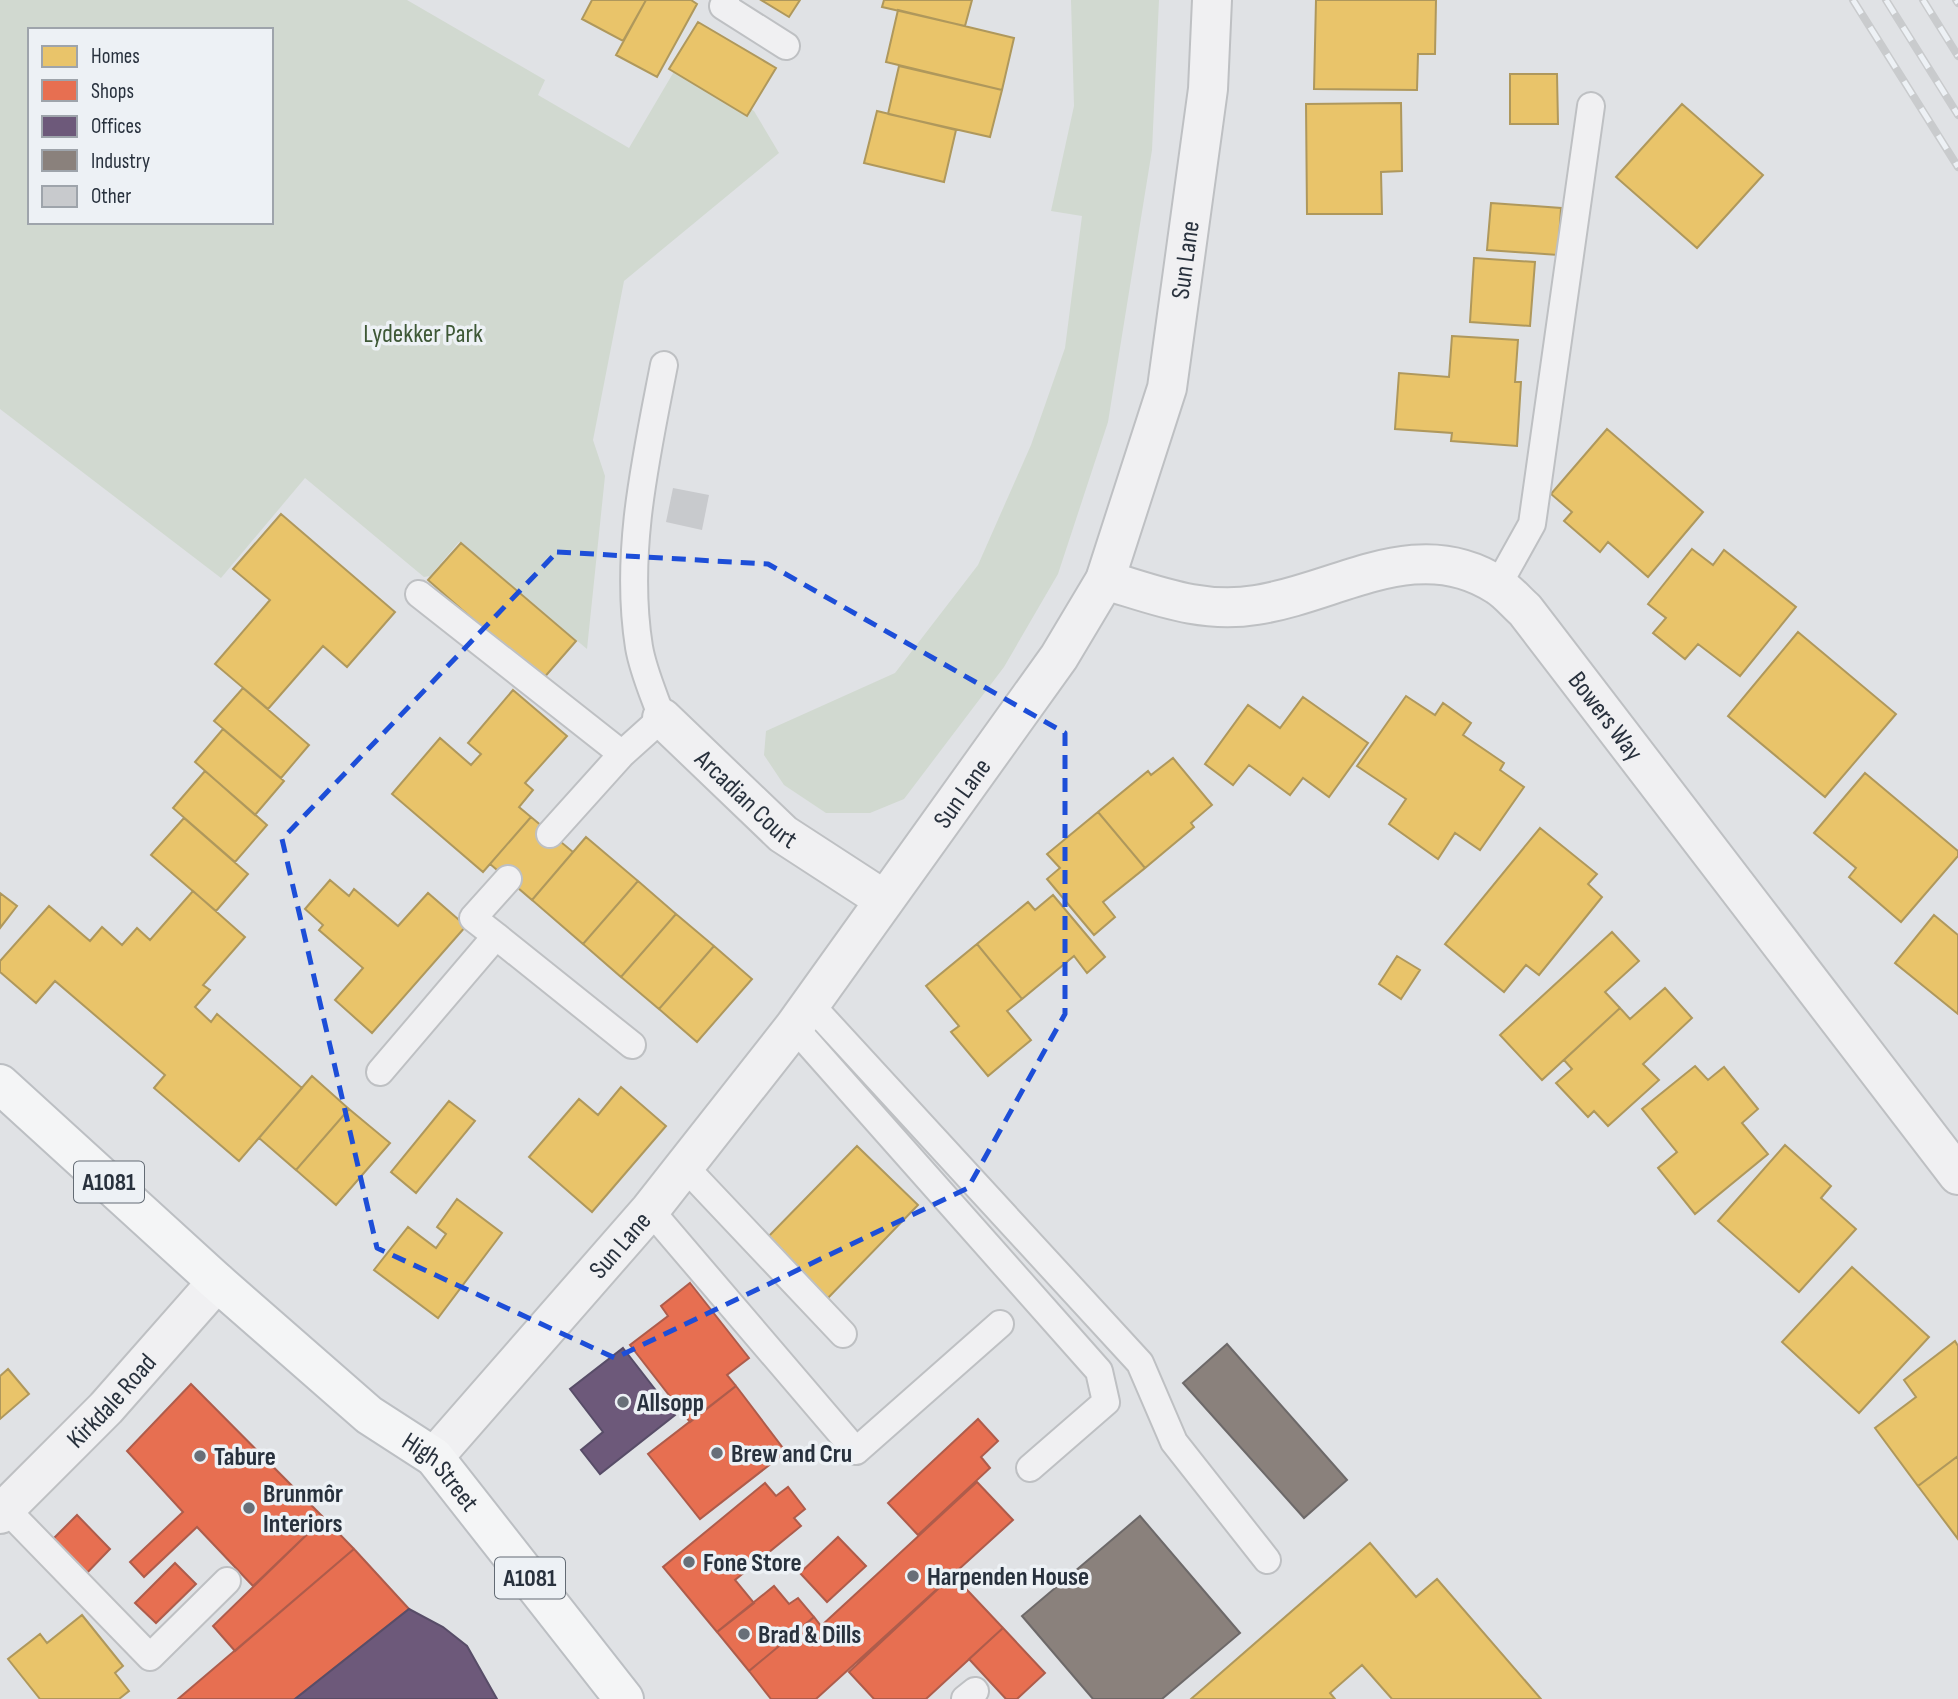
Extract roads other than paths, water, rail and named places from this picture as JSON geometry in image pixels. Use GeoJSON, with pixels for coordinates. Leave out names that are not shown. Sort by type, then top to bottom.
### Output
{"type":"FeatureCollection","features":[{"type":"Feature","properties":{"kind":"main road","name":"A1081"},"geometry":{"type":"LineString","coordinates":[[0,1084],[217,1282]]}},
{"type":"Feature","properties":{"kind":"main road","name":"High Street"},"geometry":{"type":"LineString","coordinates":[[217,1282],[369,1415],[434,1457],[624,1699]]}},
{"type":"Feature","properties":{"kind":"street","name":"Sun Lane"},"geometry":{"type":"LineString","coordinates":[[434,1457],[650,1210],[802,1015],[1059,657],[1105,580],[1167,388],[1208,89],[1212,0]]}},
{"type":"Feature","properties":{"kind":"street","name":"Bowers Way"},"geometry":{"type":"LineString","coordinates":[[1105,580],[1187,605],[1255,606],[1411,563],[1466,570],[1498,585],[1525,610],[1958,1175]]}},
{"type":"Feature","properties":{"kind":"street","name":"Arcadian Court"},"geometry":{"type":"LineString","coordinates":[[662,718],[783,834],[883,899]]}},
{"type":"Feature","properties":{"kind":"street","name":"Kirkdale Road"},"geometry":{"type":"LineString","coordinates":[[3,1512],[106,1408],[217,1282]]}},
{"type":"Feature","properties":{"kind":"lane"},"geometry":{"type":"LineString","coordinates":[[726,0],[723,6],[786,46]]}},
{"type":"Feature","properties":{"kind":"lane"},"geometry":{"type":"LineString","coordinates":[[1498,585],[1532,524],[1591,106]]}},
{"type":"Feature","properties":{"kind":"lane"},"geometry":{"type":"LineString","coordinates":[[550,834],[622,754],[662,718],[640,649],[632,586],[641,482],[664,365]]}},
{"type":"Feature","properties":{"kind":"lane"},"geometry":{"type":"LineString","coordinates":[[419,594],[622,754]]}},
{"type":"Feature","properties":{"kind":"lane"},"geometry":{"type":"LineString","coordinates":[[508,879],[473,918],[632,1045]]}},
{"type":"Feature","properties":{"kind":"lane"},"geometry":{"type":"LineString","coordinates":[[380,1072],[496,936]]}},
{"type":"Feature","properties":{"kind":"lane"},"geometry":{"type":"LineString","coordinates":[[802,1015],[1099,1371],[1106,1402],[1030,1468]]}},
{"type":"Feature","properties":{"kind":"lane"},"geometry":{"type":"LineString","coordinates":[[802,1015],[1140,1363],[1174,1442],[1267,1560]]}},
{"type":"Feature","properties":{"kind":"lane"},"geometry":{"type":"LineString","coordinates":[[685,1167],[843,1334]]}},
{"type":"Feature","properties":{"kind":"lane"},"geometry":{"type":"LineString","coordinates":[[650,1210],[856,1451],[1000,1324]]}},
{"type":"Feature","properties":{"kind":"lane"},"geometry":{"type":"LineString","coordinates":[[3,1512],[149,1657],[228,1581]]}},
{"type":"Feature","properties":{"kind":"railway"},"geometry":{"type":"LineString","coordinates":[[1853,0],[1958,167]]}},
{"type":"Feature","properties":{"kind":"railway"},"geometry":{"type":"LineString","coordinates":[[1886,0],[1958,115]]}},
{"type":"Feature","properties":{"kind":"railway"},"geometry":{"type":"LineString","coordinates":[[1923,0],[1958,56]]}},
{"type":"Feature","properties":{"kind":"place","name":"Allsopp"},"geometry":{"type":"Point","coordinates":[623,1402]}},
{"type":"Feature","properties":{"kind":"place","name":"Brew and Cru"},"geometry":{"type":"Point","coordinates":[717,1453]}},
{"type":"Feature","properties":{"kind":"place","name":"Tabure"},"geometry":{"type":"Point","coordinates":[200,1456]}},
{"type":"Feature","properties":{"kind":"place","name":"Brunmôr Interiors"},"geometry":{"type":"Point","coordinates":[249,1508]}},
{"type":"Feature","properties":{"kind":"place","name":"Fone Store"},"geometry":{"type":"Point","coordinates":[689,1562]}},
{"type":"Feature","properties":{"kind":"place","name":"Harpenden House"},"geometry":{"type":"Point","coordinates":[913,1576]}},
{"type":"Feature","properties":{"kind":"place","name":"Brad & Dills"},"geometry":{"type":"Point","coordinates":[744,1634]}},
{"type":"Feature","properties":{"kind":"park label","name":"Lydekker Park"},"geometry":{"type":"Point","coordinates":[423,333]}}]}
